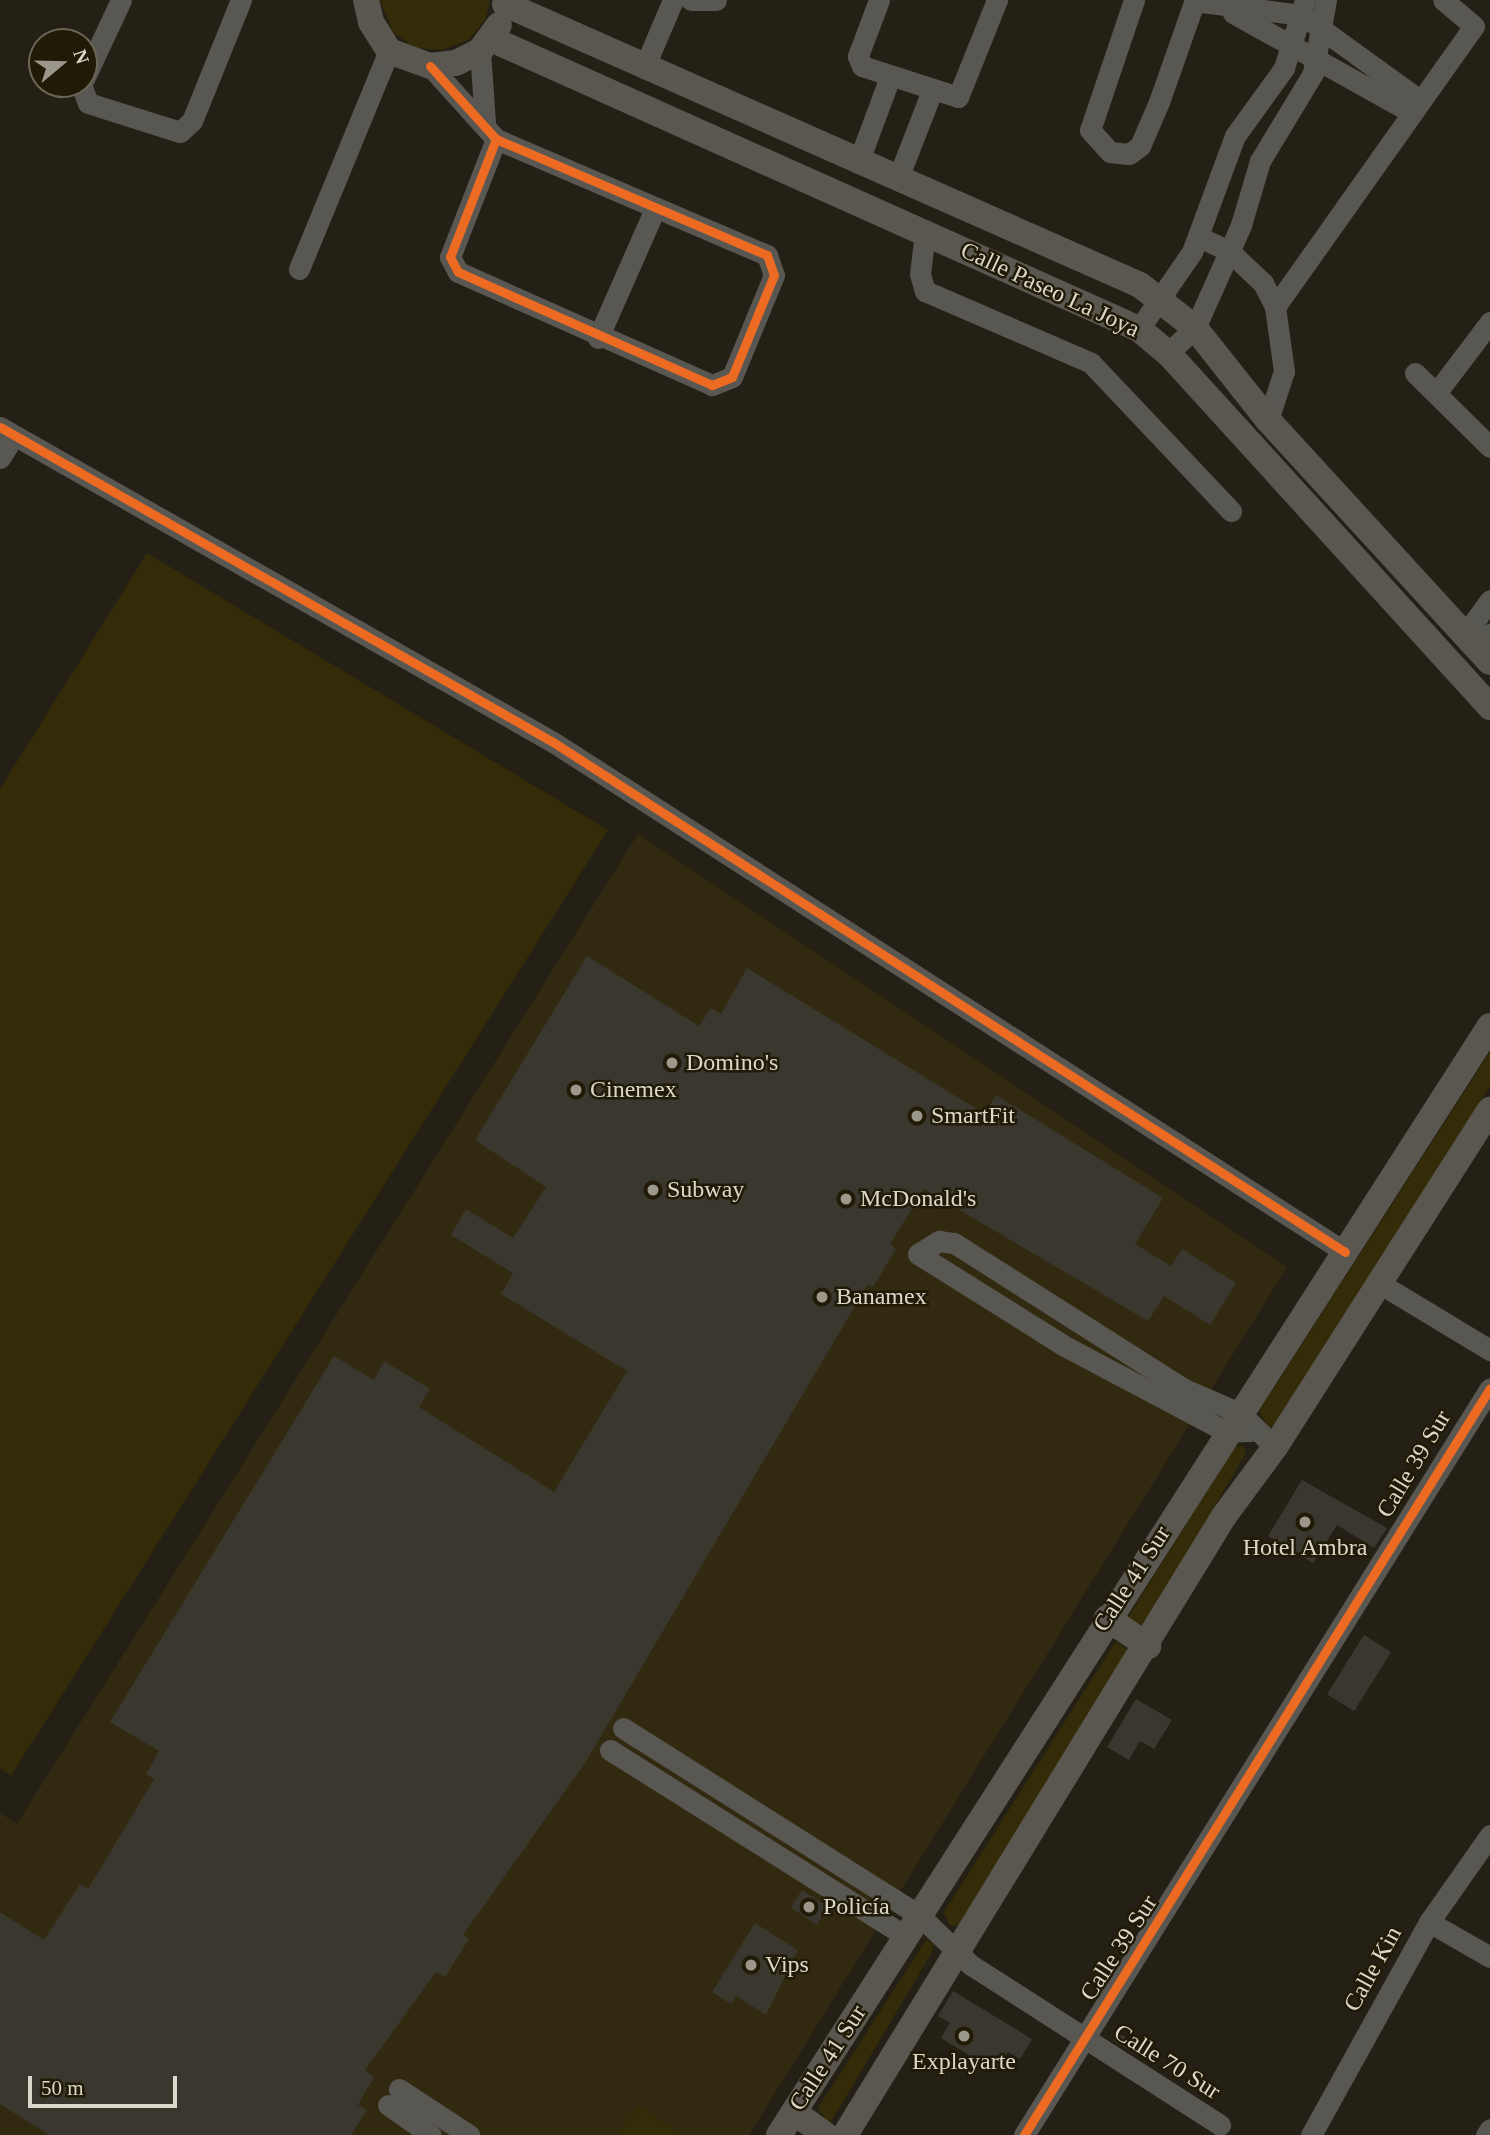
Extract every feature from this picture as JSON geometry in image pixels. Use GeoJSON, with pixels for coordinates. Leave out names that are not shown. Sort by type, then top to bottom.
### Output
{"type":"FeatureCollection","features":[{"type":"Feature","properties":{"kind":"main road"},"geometry":{"type":"LineString","coordinates":[[366,0],[371,22],[389,51],[430,66],[456,63],[485,45],[504,2]]}},
{"type":"Feature","properties":{"kind":"main road","name":"Calle Paseo La Joya"},"geometry":{"type":"LineString","coordinates":[[504,2],[644,68],[1140,285],[1195,328],[1268,420],[1481,645]]}},
{"type":"Feature","properties":{"kind":"main road","name":"Calle Paseo La Joya"},"geometry":{"type":"LineString","coordinates":[[485,45],[925,233],[1139,328],[1168,353],[1490,707]]}},
{"type":"Feature","properties":{"kind":"main road","name":"Calle 41 Sur"},"geometry":{"type":"LineString","coordinates":[[779,2135],[1107,1618],[1239,1425],[1345,1252],[1490,1026]]}},
{"type":"Feature","properties":{"kind":"main road","name":"Calle 41 Sur"},"geometry":{"type":"LineString","coordinates":[[845,2135],[1148,1646],[1224,1516],[1275,1447],[1490,1110]]}},
{"type":"Feature","properties":{"kind":"main road"},"geometry":{"type":"LineString","coordinates":[[1107,1618],[1148,1646]]}},
{"type":"Feature","properties":{"kind":"main road"},"geometry":{"type":"LineString","coordinates":[[794,2112],[826,2135]]}},
{"type":"Feature","properties":{"kind":"street"},"geometry":{"type":"LineString","coordinates":[[98,49],[121,0]]}},
{"type":"Feature","properties":{"kind":"street"},"geometry":{"type":"LineString","coordinates":[[86,98],[88,103],[180,132],[192,121],[241,0]]}},
{"type":"Feature","properties":{"kind":"street"},"geometry":{"type":"LineString","coordinates":[[644,68],[674,0]]}},
{"type":"Feature","properties":{"kind":"street"},"geometry":{"type":"LineString","coordinates":[[691,0],[716,0]]}},
{"type":"Feature","properties":{"kind":"street"},"geometry":{"type":"LineString","coordinates":[[879,0],[858,56],[862,66],[932,92],[961,94],[997,0]]}},
{"type":"Feature","properties":{"kind":"street"},"geometry":{"type":"LineString","coordinates":[[1134,0],[1090,130],[1110,152],[1129,154],[1154,113],[1195,0],[1222,7],[1413,105]]}},
{"type":"Feature","properties":{"kind":"street"},"geometry":{"type":"LineString","coordinates":[[1168,353],[1195,328],[1229,251],[1260,161],[1318,58],[1326,0]]}},
{"type":"Feature","properties":{"kind":"street"},"geometry":{"type":"LineString","coordinates":[[1275,307],[1413,105],[1474,26],[1443,0]]}},
{"type":"Feature","properties":{"kind":"street"},"geometry":{"type":"LineString","coordinates":[[1222,7],[1303,7],[1322,27],[1413,105]]}},
{"type":"Feature","properties":{"kind":"street"},"geometry":{"type":"LineString","coordinates":[[1139,328],[1163,301],[1199,237],[1236,136],[1284,68],[1303,7]]}},
{"type":"Feature","properties":{"kind":"street"},"geometry":{"type":"LineString","coordinates":[[430,66],[491,131],[655,209],[767,255],[774,265],[732,377],[712,385],[598,338],[452,266],[450,257],[491,131],[485,45]]}},
{"type":"Feature","properties":{"kind":"street"},"geometry":{"type":"LineString","coordinates":[[299,269],[389,51]]}},
{"type":"Feature","properties":{"kind":"street"},"geometry":{"type":"LineString","coordinates":[[858,163],[890,77]]}},
{"type":"Feature","properties":{"kind":"street"},"geometry":{"type":"LineString","coordinates":[[898,178],[932,92]]}},
{"type":"Feature","properties":{"kind":"street"},"geometry":{"type":"LineString","coordinates":[[598,338],[655,209]]}},
{"type":"Feature","properties":{"kind":"street"},"geometry":{"type":"LineString","coordinates":[[925,233],[919,274],[925,291],[1091,363],[1231,511]]}},
{"type":"Feature","properties":{"kind":"street"},"geometry":{"type":"LineString","coordinates":[[1199,237],[1229,251],[1263,283],[1275,307],[1284,371],[1268,420]]}},
{"type":"Feature","properties":{"kind":"street"},"geometry":{"type":"LineString","coordinates":[[1437,392],[1490,322]]}},
{"type":"Feature","properties":{"kind":"street"},"geometry":{"type":"LineString","coordinates":[[1415,373],[1490,447]]}},
{"type":"Feature","properties":{"kind":"street"},"geometry":{"type":"LineString","coordinates":[[0,458],[7,431],[553,742],[1345,1252]]}},
{"type":"Feature","properties":{"kind":"street"},"geometry":{"type":"LineString","coordinates":[[1481,645],[1490,600]]}},
{"type":"Feature","properties":{"kind":"street"},"geometry":{"type":"LineString","coordinates":[[1239,1425],[1063,1345],[918,1254],[939,1241],[954,1243],[1275,1447]]}},
{"type":"Feature","properties":{"kind":"street"},"geometry":{"type":"LineString","coordinates":[[1379,1283],[1490,1350]]}},
{"type":"Feature","properties":{"kind":"street"},"geometry":{"type":"LineString","coordinates":[[1063,1345],[1077,1322]]}},
{"type":"Feature","properties":{"kind":"street","name":"Calle 39 Sur"},"geometry":{"type":"LineString","coordinates":[[1024,2135],[1490,1388]]}},
{"type":"Feature","properties":{"kind":"street"},"geometry":{"type":"LineString","coordinates":[[623,1728],[769,1819],[913,1926]]}},
{"type":"Feature","properties":{"kind":"street"},"geometry":{"type":"LineString","coordinates":[[610,1750],[758,1839],[913,1926]]}},
{"type":"Feature","properties":{"kind":"street"},"geometry":{"type":"LineString","coordinates":[[758,1839],[769,1819]]}},
{"type":"Feature","properties":{"kind":"street","name":"Calle Kin"},"geometry":{"type":"LineString","coordinates":[[1311,2135],[1429,1922],[1490,1835]]}},
{"type":"Feature","properties":{"kind":"street"},"geometry":{"type":"LineString","coordinates":[[1429,1922],[1490,1956]]}},
{"type":"Feature","properties":{"kind":"street","name":"Calle 70 Sur"},"geometry":{"type":"LineString","coordinates":[[913,1926],[957,1951],[1083,2040],[1220,2125]]}},
{"type":"Feature","properties":{"kind":"street"},"geometry":{"type":"LineString","coordinates":[[431,2135],[393,2097],[469,2135]]}},
{"type":"Feature","properties":{"kind":"street"},"geometry":{"type":"LineString","coordinates":[[1486,2135],[1490,2129]]}},
{"type":"Feature","properties":{"kind":"shaded area"},"geometry":{"type":"Polygon","coordinates":[[[380,0],[490,0],[485,20],[468,40],[442,50],[415,48],[393,32],[380,0]]]}},
{"type":"Feature","properties":{"kind":"shaded area"},"geometry":{"type":"Polygon","coordinates":[[[147,553],[608,830],[11,1776],[0,1768],[0,789],[147,553]]]}},
{"type":"Feature","properties":{"kind":"shaded area"},"geometry":{"type":"Polygon","coordinates":[[[638,834],[1287,1267],[749,2135],[0,2135],[0,1813],[17,1824],[638,834]]]}},
{"type":"Feature","properties":{"kind":"shaded area"},"geometry":{"type":"Polygon","coordinates":[[[1490,1052],[1490,1086],[1275,1426],[1268,1427],[1259,1411],[1490,1052]]]}},
{"type":"Feature","properties":{"kind":"shaded area"},"geometry":{"type":"Polygon","coordinates":[[[1243,1446],[1246,1453],[1143,1628],[1128,1617],[1235,1447],[1243,1446]]]}},
{"type":"Feature","properties":{"kind":"shaded area"},"geometry":{"type":"Polygon","coordinates":[[[1116,1641],[1130,1653],[958,1926],[949,1925],[944,1912],[1116,1641]]]}},
{"type":"Feature","properties":{"kind":"shaded area"},"geometry":{"type":"Polygon","coordinates":[[[926,1940],[934,1944],[931,1954],[829,2125],[818,2108],[926,1940]]]}},
{"type":"Feature","properties":{"kind":"shaded area"},"geometry":{"type":"Polygon","coordinates":[[[637,2106],[640,2107],[684,2135],[618,2135],[637,2106]]]}},
{"type":"Feature","properties":{"kind":"building"},"geometry":{"type":"Polygon","coordinates":[[[587,956],[699,1026],[711,1008],[721,1014],[747,968],[985,1114],[996,1095],[1163,1198],[1135,1244],[1171,1266],[1182,1249],[1236,1283],[1210,1325],[1164,1296],[1148,1321],[924,1189],[890,1244],[896,1249],[873,1287],[868,1284],[585,1763],[463,1935],[469,1939],[445,1977],[436,1972],[365,2070],[374,2077],[358,2105],[367,2110],[351,2135],[49,2135],[0,2104],[0,1912],[44,1940],[80,1884],[88,1889],[154,1779],[146,1774],[159,1751],[110,1722],[334,1356],[374,1380],[384,1361],[430,1389],[419,1407],[554,1492],[627,1371],[501,1294],[513,1273],[451,1235],[466,1209],[513,1238],[546,1187],[475,1140],[587,956]]]}},
{"type":"Feature","properties":{"kind":"building"},"geometry":{"type":"Polygon","coordinates":[[[1302,1480],[1387,1528],[1374,1548],[1337,1525],[1313,1563],[1268,1536],[1302,1480]]]}},
{"type":"Feature","properties":{"kind":"building"},"geometry":{"type":"Polygon","coordinates":[[[1364,1635],[1391,1652],[1354,1711],[1327,1694],[1364,1635]]]}},
{"type":"Feature","properties":{"kind":"building"},"geometry":{"type":"Polygon","coordinates":[[[1136,1699],[1172,1720],[1154,1749],[1140,1741],[1129,1760],[1107,1747],[1136,1699]]]}},
{"type":"Feature","properties":{"kind":"building","name":"Policía"},"geometry":{"type":"Polygon","coordinates":[[[802,1890],[828,1907],[817,1924],[791,1908],[802,1890]]]}},
{"type":"Feature","properties":{"kind":"building"},"geometry":{"type":"Polygon","coordinates":[[[755,1923],[798,1950],[766,2015],[736,1996],[731,2004],[712,1992],[755,1923]]]}},
{"type":"Feature","properties":{"kind":"building"},"geometry":{"type":"Polygon","coordinates":[[[953,1991],[1032,2039],[1020,2059],[1008,2052],[996,2072],[941,2038],[950,2023],[938,2016],[953,1991]]]}},
{"type":"Feature","properties":{"kind":"building"},"geometry":{"type":"Polygon","coordinates":[[[1118,2033],[1140,2046],[1136,2054],[1113,2041],[1118,2033]]]}},
{"type":"Feature","properties":{"kind":"cycle path"},"geometry":{"type":"LineString","coordinates":[[430,66],[496,139],[767,255],[774,275],[732,377],[712,385],[458,272],[450,257],[496,139]]}},
{"type":"Feature","properties":{"kind":"cycle path"},"geometry":{"type":"LineString","coordinates":[[0,427],[553,742],[1345,1252]]}},
{"type":"Feature","properties":{"kind":"cycle path"},"geometry":{"type":"LineString","coordinates":[[1024,2135],[1490,1388]]}},
{"type":"Feature","properties":{"kind":"place","name":"Domino's"},"geometry":{"type":"Point","coordinates":[672,1063]}},
{"type":"Feature","properties":{"kind":"place","name":"Cinemex"},"geometry":{"type":"Point","coordinates":[576,1090]}},
{"type":"Feature","properties":{"kind":"place","name":"SmartFit"},"geometry":{"type":"Point","coordinates":[917,1116]}},
{"type":"Feature","properties":{"kind":"place","name":"Subway"},"geometry":{"type":"Point","coordinates":[653,1190]}},
{"type":"Feature","properties":{"kind":"place","name":"McDonald's"},"geometry":{"type":"Point","coordinates":[846,1199]}},
{"type":"Feature","properties":{"kind":"place","name":"Banamex"},"geometry":{"type":"Point","coordinates":[822,1297]}},
{"type":"Feature","properties":{"kind":"place","name":"Hotel Ambra"},"geometry":{"type":"Point","coordinates":[1305,1522]}},
{"type":"Feature","properties":{"kind":"place","name":"Policía"},"geometry":{"type":"Point","coordinates":[809,1907]}},
{"type":"Feature","properties":{"kind":"place","name":"Vips"},"geometry":{"type":"Point","coordinates":[751,1965]}},
{"type":"Feature","properties":{"kind":"place","name":"Explayarte"},"geometry":{"type":"Point","coordinates":[964,2036]}}]}
